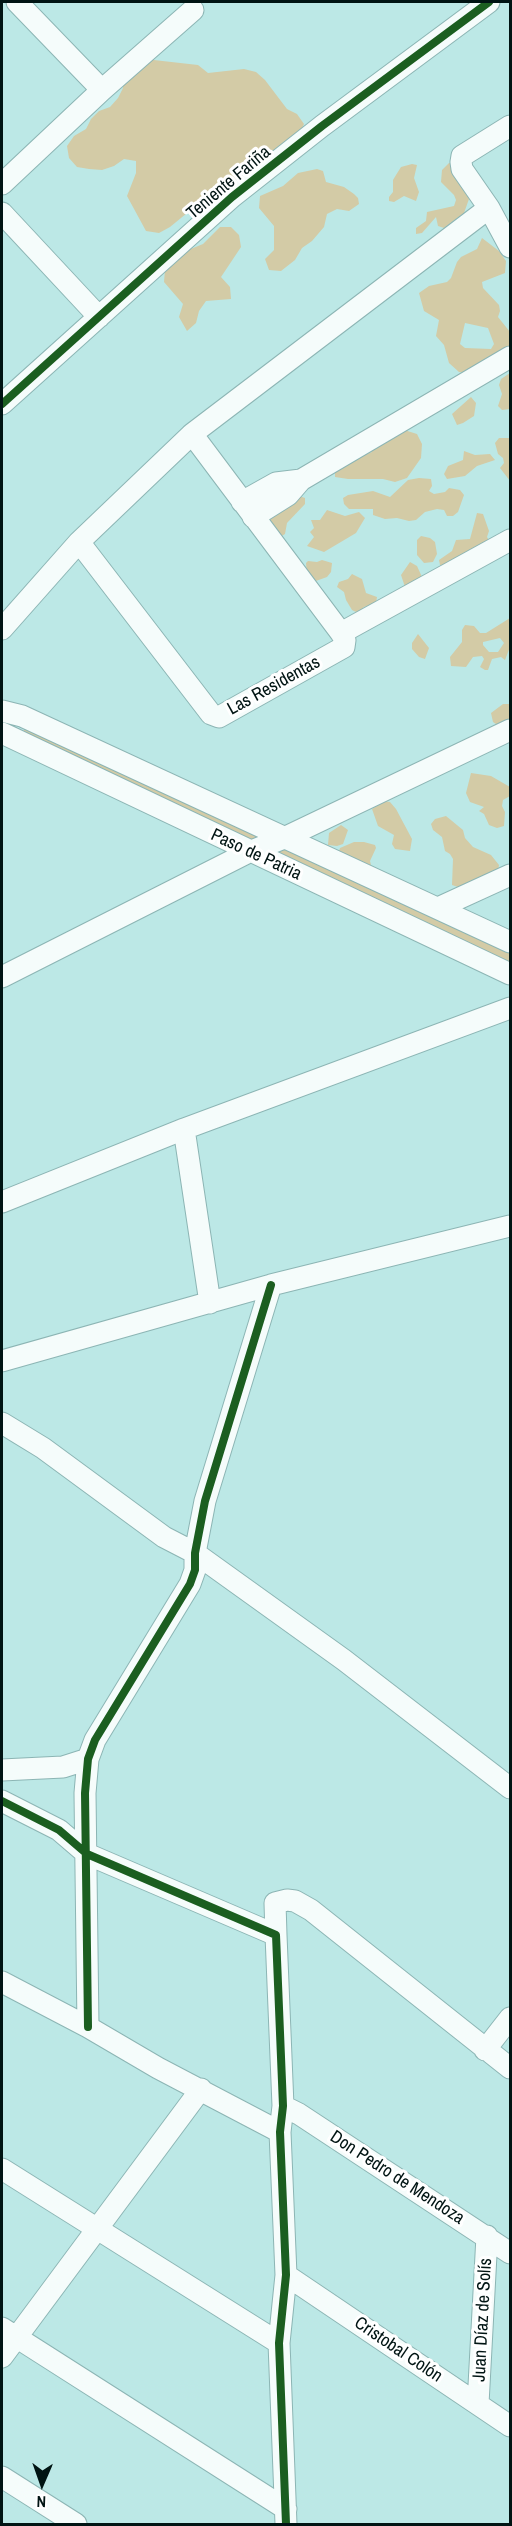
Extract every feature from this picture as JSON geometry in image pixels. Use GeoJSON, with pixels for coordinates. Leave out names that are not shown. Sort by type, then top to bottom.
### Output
{"type":"FeatureCollection","features":[{"type":"Feature","properties":{"kind":"street"},"geometry":{"type":"LineString","coordinates":[[17,2],[102,90]]}},
{"type":"Feature","properties":{"kind":"street","name":"Teniente Fariña"},"geometry":{"type":"LineString","coordinates":[[2,404],[232,197],[322,126],[489,2]]}},
{"type":"Feature","properties":{"kind":"street"},"geometry":{"type":"LineString","coordinates":[[2,184],[102,90],[193,10]]}},
{"type":"Feature","properties":{"kind":"street"},"geometry":{"type":"LineString","coordinates":[[510,126],[462,156],[462,169],[489,208],[510,247]]}},
{"type":"Feature","properties":{"kind":"street"},"geometry":{"type":"LineString","coordinates":[[2,629],[79,542],[192,434],[489,208]]}},
{"type":"Feature","properties":{"kind":"street"},"geometry":{"type":"LineString","coordinates":[[2,213],[99,317]]}},
{"type":"Feature","properties":{"kind":"street"},"geometry":{"type":"LineString","coordinates":[[247,510],[288,495],[301,480],[510,357]]}},
{"type":"Feature","properties":{"kind":"street"},"geometry":{"type":"LineString","coordinates":[[192,434],[341,633],[510,540]]}},
{"type":"Feature","properties":{"kind":"street","name":"Las Residentas"},"geometry":{"type":"LineString","coordinates":[[79,542],[215,716],[219,717],[344,647],[345,640],[341,633]]}},
{"type":"Feature","properties":{"kind":"street","name":"Paso de Patria"},"geometry":{"type":"LineString","coordinates":[[2,711],[22,716],[510,942]]}},
{"type":"Feature","properties":{"kind":"street"},"geometry":{"type":"LineString","coordinates":[[4,739],[22,716]]}},
{"type":"Feature","properties":{"kind":"street"},"geometry":{"type":"LineString","coordinates":[[2,977],[249,852],[284,838],[510,730]]}},
{"type":"Feature","properties":{"kind":"street","name":"Paso de Patria"},"geometry":{"type":"LineString","coordinates":[[4,739],[510,974]]}},
{"type":"Feature","properties":{"kind":"street"},"geometry":{"type":"LineString","coordinates":[[438,908],[510,875]]}},
{"type":"Feature","properties":{"kind":"street"},"geometry":{"type":"LineString","coordinates":[[2,1202],[184,1129],[510,1008]]}},
{"type":"Feature","properties":{"kind":"street"},"geometry":{"type":"LineString","coordinates":[[184,1129],[210,1303]]}},
{"type":"Feature","properties":{"kind":"street"},"geometry":{"type":"LineString","coordinates":[[2,1361],[271,1285],[510,1226]]}},
{"type":"Feature","properties":{"kind":"street"},"geometry":{"type":"LineString","coordinates":[[88,2027],[86,1793],[88,1759],[95,1740],[190,1584],[195,1570],[195,1553],[205,1501],[271,1285]]}},
{"type":"Feature","properties":{"kind":"street"},"geometry":{"type":"LineString","coordinates":[[2,1423],[43,1448],[164,1537],[195,1553],[344,1660],[510,1788]]}},
{"type":"Feature","properties":{"kind":"street"},"geometry":{"type":"LineString","coordinates":[[2,1770],[63,1767],[88,1759]]}},
{"type":"Feature","properties":{"kind":"street"},"geometry":{"type":"LineString","coordinates":[[2,1800],[59,1830],[87,1854],[276,1935]]}},
{"type":"Feature","properties":{"kind":"street"},"geometry":{"type":"LineString","coordinates":[[286,2517],[279,2343],[286,2275],[280,2132],[283,2106],[275,1903],[295,1901],[311,1910],[510,2068]]}},
{"type":"Feature","properties":{"kind":"street"},"geometry":{"type":"LineString","coordinates":[[2,1982],[280,2132]]}},
{"type":"Feature","properties":{"kind":"street"},"geometry":{"type":"LineString","coordinates":[[485,2050],[510,2018]]}},
{"type":"Feature","properties":{"kind":"street"},"geometry":{"type":"LineString","coordinates":[[2,2357],[9,2332],[97,2229],[201,2089]]}},
{"type":"Feature","properties":{"kind":"street","name":"Don Pedro de Mendoza"},"geometry":{"type":"LineString","coordinates":[[283,2106],[510,2253]]}},
{"type":"Feature","properties":{"kind":"street"},"geometry":{"type":"LineString","coordinates":[[2,2169],[279,2343]]}},
{"type":"Feature","properties":{"kind":"street","name":"Juan Díaz de Solís"},"geometry":{"type":"LineString","coordinates":[[478,2404],[487,2236]]}},
{"type":"Feature","properties":{"kind":"street","name":"Cristobal Colón"},"geometry":{"type":"LineString","coordinates":[[286,2275],[510,2426]]}},
{"type":"Feature","properties":{"kind":"street"},"geometry":{"type":"LineString","coordinates":[[9,2332],[286,2517]]}},
{"type":"Feature","properties":{"kind":"street"},"geometry":{"type":"LineString","coordinates":[[2,2477],[76,2524]]}},
{"type":"Feature","properties":{"kind":"shaded area"},"geometry":{"type":"Polygon","coordinates":[[[136,58],[198,65],[208,73],[244,69],[256,72],[287,109],[297,114],[304,124],[299,135],[244,181],[209,195],[170,227],[159,233],[146,231],[127,196],[136,173],[136,161],[124,159],[102,170],[77,167],[69,158],[67,146],[74,136],[86,129],[91,119],[99,111],[110,107],[118,98],[123,88],[123,76],[136,58]]]}},
{"type":"Feature","properties":{"kind":"shaded area"},"geometry":{"type":"Polygon","coordinates":[[[449,163],[453,164],[469,199],[464,213],[444,228],[438,226],[436,217],[422,233],[416,234],[416,228],[426,221],[427,212],[454,206],[456,200],[454,195],[441,182],[442,170],[449,163]]]}},
{"type":"Feature","properties":{"kind":"shaded area"},"geometry":{"type":"Polygon","coordinates":[[[417,165],[414,178],[419,192],[416,201],[404,196],[394,202],[389,201],[396,175],[401,167],[417,165]]]}},
{"type":"Feature","properties":{"kind":"shaded area"},"geometry":{"type":"Polygon","coordinates":[[[317,169],[323,171],[326,182],[344,187],[354,194],[359,204],[349,211],[337,209],[327,214],[324,227],[312,241],[302,248],[295,260],[281,271],[269,270],[265,259],[274,250],[274,226],[259,208],[260,196],[283,186],[298,173],[317,169]]]}},
{"type":"Feature","properties":{"kind":"shaded area"},"geometry":{"type":"Polygon","coordinates":[[[220,227],[231,227],[239,235],[241,247],[221,277],[230,287],[231,299],[206,301],[199,311],[196,323],[187,331],[179,317],[183,304],[164,282],[165,270],[181,253],[203,244],[220,227]]]}},
{"type":"Feature","properties":{"kind":"shaded area"},"geometry":{"type":"Polygon","coordinates":[[[482,238],[499,251],[506,261],[505,273],[482,282],[483,288],[499,305],[498,317],[510,332],[510,351],[466,373],[459,372],[449,363],[444,345],[436,336],[439,320],[424,311],[419,293],[429,286],[447,282],[461,257],[477,249],[482,238]],[[465,323],[460,344],[465,348],[491,349],[494,344],[488,328],[465,323]]]}},
{"type":"Feature","properties":{"kind":"shaded area"},"geometry":{"type":"Polygon","coordinates":[[[510,373],[510,409],[502,410],[498,406],[502,394],[499,385],[501,379],[510,373]]]}},
{"type":"Feature","properties":{"kind":"shaded area"},"geometry":{"type":"Polygon","coordinates":[[[471,397],[476,403],[474,416],[457,425],[452,414],[471,397]]]}},
{"type":"Feature","properties":{"kind":"shaded area"},"geometry":{"type":"Polygon","coordinates":[[[401,429],[417,434],[422,444],[421,458],[407,478],[395,482],[383,479],[335,477],[335,471],[355,458],[372,452],[368,450],[401,429]]]}},
{"type":"Feature","properties":{"kind":"shaded area"},"geometry":{"type":"Polygon","coordinates":[[[499,438],[510,438],[510,481],[500,468],[504,463],[503,458],[498,454],[495,443],[499,438]]]}},
{"type":"Feature","properties":{"kind":"shaded area"},"geometry":{"type":"Polygon","coordinates":[[[464,451],[475,455],[490,454],[495,460],[477,466],[465,476],[447,479],[444,474],[448,466],[463,460],[464,451]]]}},
{"type":"Feature","properties":{"kind":"shaded area"},"geometry":{"type":"Polygon","coordinates":[[[431,479],[432,486],[429,491],[434,494],[445,492],[449,488],[460,490],[464,495],[458,512],[453,516],[447,516],[444,510],[437,509],[425,512],[416,520],[409,521],[397,518],[385,519],[373,515],[373,509],[349,509],[344,504],[343,498],[348,495],[373,491],[390,497],[408,480],[431,479]]]}},
{"type":"Feature","properties":{"kind":"shaded area"},"geometry":{"type":"Polygon","coordinates":[[[299,496],[305,498],[305,504],[287,523],[285,534],[280,537],[259,511],[299,496]]]}},
{"type":"Feature","properties":{"kind":"shaded area"},"geometry":{"type":"Polygon","coordinates":[[[327,510],[345,516],[359,512],[365,518],[356,533],[324,552],[307,546],[314,537],[310,532],[314,528],[311,520],[320,520],[327,510]]]}},
{"type":"Feature","properties":{"kind":"shaded area"},"geometry":{"type":"Polygon","coordinates":[[[477,513],[483,514],[490,542],[444,566],[440,565],[439,560],[452,551],[456,540],[470,539],[477,513]]]}},
{"type":"Feature","properties":{"kind":"shaded area"},"geometry":{"type":"Polygon","coordinates":[[[421,536],[435,542],[437,554],[433,562],[424,563],[417,555],[417,540],[421,536]]]}},
{"type":"Feature","properties":{"kind":"shaded area"},"geometry":{"type":"Polygon","coordinates":[[[322,560],[332,563],[331,572],[327,577],[313,582],[307,575],[306,563],[322,560]]]}},
{"type":"Feature","properties":{"kind":"shaded area"},"geometry":{"type":"Polygon","coordinates":[[[410,562],[417,566],[422,577],[405,587],[401,575],[410,562]]]}},
{"type":"Feature","properties":{"kind":"shaded area"},"geometry":{"type":"Polygon","coordinates":[[[352,574],[362,579],[366,593],[377,597],[376,603],[364,607],[358,613],[352,610],[344,592],[337,587],[339,582],[348,579],[352,574]]]}},
{"type":"Feature","properties":{"kind":"shaded area"},"geometry":{"type":"Polygon","coordinates":[[[510,618],[510,647],[505,660],[501,657],[492,659],[488,670],[480,667],[484,659],[482,656],[473,657],[466,667],[451,666],[450,657],[462,642],[462,630],[465,625],[474,626],[480,633],[486,633],[510,618]],[[500,638],[483,642],[483,645],[489,652],[498,652],[504,643],[500,638]]]}},
{"type":"Feature","properties":{"kind":"shaded area"},"geometry":{"type":"Polygon","coordinates":[[[418,634],[429,648],[425,659],[419,657],[412,649],[412,643],[418,634]]]}},
{"type":"Feature","properties":{"kind":"shaded area"},"geometry":{"type":"Polygon","coordinates":[[[503,704],[510,704],[510,718],[499,726],[493,722],[491,713],[503,704]]]}},
{"type":"Feature","properties":{"kind":"shaded area"},"geometry":{"type":"Polygon","coordinates":[[[27,725],[262,836],[245,843],[20,737],[27,725]]]}},
{"type":"Feature","properties":{"kind":"shaded area"},"geometry":{"type":"Polygon","coordinates":[[[471,773],[491,776],[510,787],[510,796],[503,800],[502,806],[505,812],[504,826],[497,828],[489,825],[484,814],[479,811],[484,807],[470,802],[466,793],[471,773]]]}},
{"type":"Feature","properties":{"kind":"shaded area"},"geometry":{"type":"Polygon","coordinates":[[[384,801],[390,802],[396,809],[412,839],[410,851],[395,849],[392,844],[394,835],[378,826],[372,809],[384,801]]]}},
{"type":"Feature","properties":{"kind":"shaded area"},"geometry":{"type":"Polygon","coordinates":[[[446,816],[463,830],[465,838],[473,847],[491,855],[499,865],[498,871],[461,888],[452,885],[453,859],[445,851],[442,837],[433,830],[431,824],[435,819],[446,816]]]}},
{"type":"Feature","properties":{"kind":"shaded area"},"geometry":{"type":"Polygon","coordinates":[[[341,825],[348,830],[343,844],[328,845],[329,833],[341,825]]]}},
{"type":"Feature","properties":{"kind":"shaded area"},"geometry":{"type":"Polygon","coordinates":[[[354,842],[375,845],[376,848],[370,861],[372,869],[338,854],[340,848],[354,842]]]}},
{"type":"Feature","properties":{"kind":"shaded area"},"geometry":{"type":"Polygon","coordinates":[[[285,846],[510,945],[510,974],[269,854],[285,846]]]}},
{"type":"Feature","properties":{"kind":"cycle path"},"geometry":{"type":"LineString","coordinates":[[2,404],[232,197],[322,126],[489,2]]}},
{"type":"Feature","properties":{"kind":"cycle path"},"geometry":{"type":"LineString","coordinates":[[88,2027],[85,1793],[88,1759],[95,1740],[190,1584],[195,1570],[195,1553],[205,1501],[271,1285]]}},
{"type":"Feature","properties":{"kind":"cycle path"},"geometry":{"type":"LineString","coordinates":[[2,1801],[59,1830],[87,1854],[276,1935],[283,2106],[280,2132],[286,2275],[279,2343],[286,2524]]}}]}
